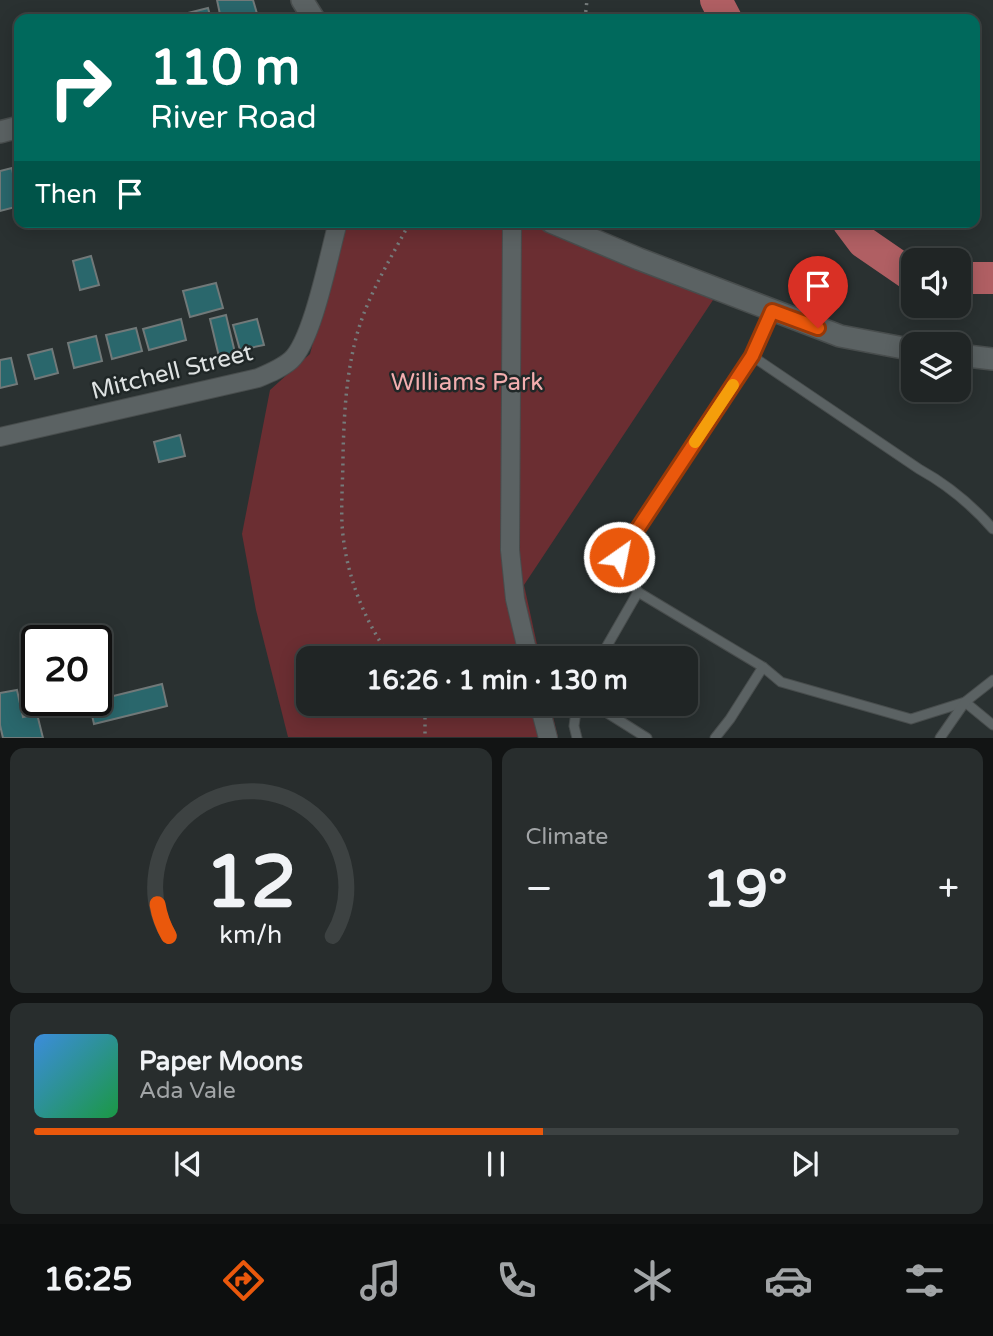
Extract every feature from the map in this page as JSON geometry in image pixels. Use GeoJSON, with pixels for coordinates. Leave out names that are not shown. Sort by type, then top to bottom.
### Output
{"type":"FeatureCollection","features":[{"type":"Feature","properties":{"kind":"street","name":"Mitchell Street"},"geometry":{"type":"LineString","coordinates":[[0,437],[258,378],[275,371],[291,361],[304,341],[336,228]]}},
{"type":"Feature","properties":{"kind":"street"},"geometry":{"type":"LineString","coordinates":[[512,228],[510,550],[515,599],[525,646]]}},
{"type":"Feature","properties":{"kind":"street"},"geometry":{"type":"LineString","coordinates":[[565,228],[840,336],[901,348]]}},
{"type":"Feature","properties":{"kind":"street"},"geometry":{"type":"LineString","coordinates":[[971,356],[993,359]]}},
{"type":"Feature","properties":{"kind":"street"},"geometry":{"type":"LineString","coordinates":[[542,716],[548,737]]}},
{"type":"Feature","properties":{"kind":"lane"},"geometry":{"type":"LineString","coordinates":[[772,311],[752,356],[619,557],[638,592],[762,667],[781,682],[911,719],[965,702]]}},
{"type":"Feature","properties":{"kind":"lane"},"geometry":{"type":"LineString","coordinates":[[752,356],[919,469],[943,482],[993,528]]}},
{"type":"Feature","properties":{"kind":"lane"},"geometry":{"type":"LineString","coordinates":[[607,646],[638,592]]}},
{"type":"Feature","properties":{"kind":"lane"},"geometry":{"type":"LineString","coordinates":[[715,737],[730,719],[762,667]]}},
{"type":"Feature","properties":{"kind":"lane"},"geometry":{"type":"LineString","coordinates":[[940,737],[965,702],[993,680]]}},
{"type":"Feature","properties":{"kind":"lane"},"geometry":{"type":"LineString","coordinates":[[965,702],[993,725]]}},
{"type":"Feature","properties":{"kind":"lane"},"geometry":{"type":"LineString","coordinates":[[576,716],[574,726],[577,737]]}},
{"type":"Feature","properties":{"kind":"lane"},"geometry":{"type":"LineString","coordinates":[[613,716],[647,737]]}},
{"type":"Feature","properties":{"kind":"path"},"geometry":{"type":"LineString","coordinates":[[383,646],[362,608],[349,567],[342,525],[344,409],[355,338],[376,283],[407,228]]}},
{"type":"Feature","properties":{"kind":"path"},"geometry":{"type":"LineString","coordinates":[[424,716],[425,737]]}},
{"type":"Feature","properties":{"kind":"green space","name":"Williams Park"},"geometry":{"type":"Polygon","coordinates":[[[342,228],[548,228],[715,297],[524,585],[537,646],[296,646],[296,716],[553,716],[558,737],[288,737],[256,610],[242,534],[270,390],[310,354],[342,228]]]}},
{"type":"Feature","properties":{"kind":"building"},"geometry":{"type":"Polygon","coordinates":[[[217,0],[253,0],[257,14],[220,14],[217,0]]]}},
{"type":"Feature","properties":{"kind":"building"},"geometry":{"type":"Polygon","coordinates":[[[208,8],[210,14],[184,14],[208,8]]]}},
{"type":"Feature","properties":{"kind":"building"},"geometry":{"type":"Polygon","coordinates":[[[12,168],[14,207],[0,211],[0,171],[12,168]]]}},
{"type":"Feature","properties":{"kind":"building"},"geometry":{"type":"Polygon","coordinates":[[[91,256],[99,285],[80,290],[73,261],[91,256]]]}},
{"type":"Feature","properties":{"kind":"building"},"geometry":{"type":"Polygon","coordinates":[[[216,283],[223,308],[190,317],[183,291],[216,283]]]}},
{"type":"Feature","properties":{"kind":"building"},"geometry":{"type":"Polygon","coordinates":[[[226,315],[237,361],[221,365],[210,319],[226,315]]]}},
{"type":"Feature","properties":{"kind":"building"},"geometry":{"type":"Polygon","coordinates":[[[181,319],[186,340],[149,350],[143,329],[181,319]]]}},
{"type":"Feature","properties":{"kind":"building"},"geometry":{"type":"Polygon","coordinates":[[[257,319],[264,345],[240,350],[233,325],[257,319]]]}},
{"type":"Feature","properties":{"kind":"building"},"geometry":{"type":"Polygon","coordinates":[[[136,328],[142,351],[112,359],[106,335],[136,328]]]}},
{"type":"Feature","properties":{"kind":"building"},"geometry":{"type":"Polygon","coordinates":[[[96,336],[102,361],[74,368],[68,343],[96,336]]]}},
{"type":"Feature","properties":{"kind":"building"},"geometry":{"type":"Polygon","coordinates":[[[52,349],[58,373],[35,379],[28,355],[52,349]]]}},
{"type":"Feature","properties":{"kind":"building"},"geometry":{"type":"Polygon","coordinates":[[[11,358],[17,384],[0,388],[0,360],[11,358]]]}},
{"type":"Feature","properties":{"kind":"building"},"geometry":{"type":"Polygon","coordinates":[[[180,435],[185,456],[159,462],[154,442],[180,435]]]}},
{"type":"Feature","properties":{"kind":"building"},"geometry":{"type":"Polygon","coordinates":[[[162,684],[167,706],[94,724],[92,716],[112,716],[112,696],[162,684]]]}},
{"type":"Feature","properties":{"kind":"building"},"geometry":{"type":"Polygon","coordinates":[[[17,690],[21,716],[38,716],[43,738],[3,738],[0,725],[0,693],[17,690]]]}},
{"type":"Feature","properties":{"kind":"waterway"},"geometry":{"type":"LineString","coordinates":[[716,0],[723,14]]}},
{"type":"Feature","properties":{"kind":"waterway"},"geometry":{"type":"LineString","coordinates":[[852,228],[863,242],[901,268]]}},
{"type":"Feature","properties":{"kind":"waterway"},"geometry":{"type":"LineString","coordinates":[[971,278],[993,278]]}},
{"type":"Feature","properties":{"kind":"slow traffic"},"geometry":{"type":"LineString","coordinates":[[695,442],[733,385]]}},
{"type":"Feature","properties":{"kind":"route"},"geometry":{"type":"LineString","coordinates":[[619,557],[752,356],[772,311],[818,328]]}}]}
